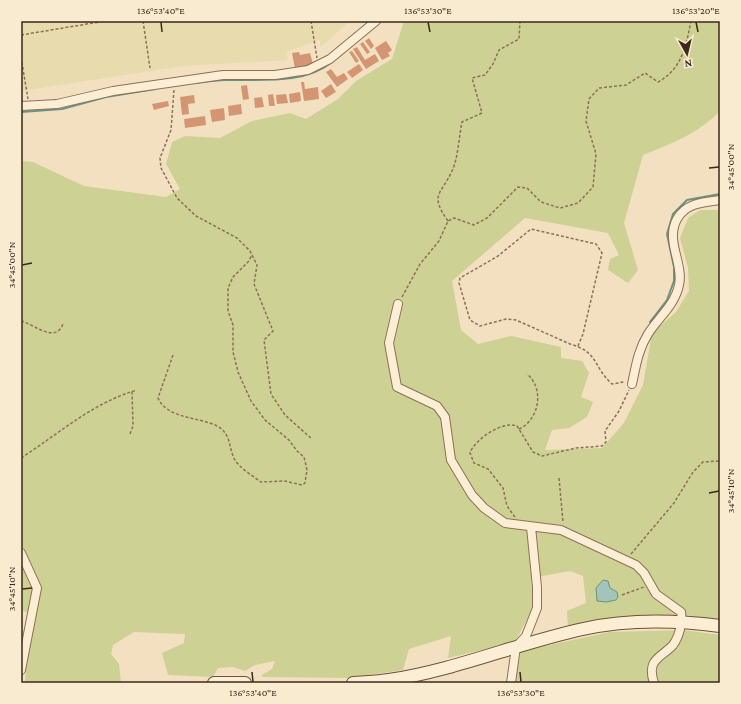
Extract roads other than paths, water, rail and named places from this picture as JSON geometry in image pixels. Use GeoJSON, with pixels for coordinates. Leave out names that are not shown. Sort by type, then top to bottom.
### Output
{"type":"FeatureCollection","features":[{"type":"Feature","properties":{"kind":"street"},"geometry":{"type":"LineString","coordinates":[[25,105],[57,104],[113,91],[223,75],[275,75],[308,70],[330,59],[376,21]]}},
{"type":"Feature","properties":{"kind":"street"},"geometry":{"type":"LineString","coordinates":[[630,381],[638,352],[648,334],[674,298],[679,285],[680,276],[673,245],[674,228],[677,220],[688,207],[696,203],[720,200]]}},
{"type":"Feature","properties":{"kind":"street"},"geometry":{"type":"LineString","coordinates":[[398,304],[389,343],[397,387],[436,406],[445,417],[451,460],[472,495],[484,508],[506,523],[520,526],[561,530],[626,560],[640,569],[656,594],[681,612],[681,622],[676,639],[672,645],[654,661],[652,673],[654,683]]}},
{"type":"Feature","properties":{"kind":"street"},"geometry":{"type":"LineString","coordinates":[[511,683],[516,646],[526,636],[537,608],[537,587],[531,527]]}},
{"type":"Feature","properties":{"kind":"street"},"geometry":{"type":"LineString","coordinates":[[21,553],[36,588],[34,607],[21,670]]}},
{"type":"Feature","properties":{"kind":"street"},"geometry":{"type":"LineString","coordinates":[[353,683],[390,682],[516,646],[584,628],[607,624],[681,622],[720,626]]}},
{"type":"Feature","properties":{"kind":"street"},"geometry":{"type":"LineString","coordinates":[[214,683],[245,683]]}},
{"type":"Feature","properties":{"kind":"water"},"geometry":{"type":"Polygon","coordinates":[[[603,580],[608,581],[610,588],[617,592],[618,597],[616,600],[606,602],[597,601],[596,588],[603,580]]]}},
{"type":"Feature","properties":{"kind":"waterway"},"geometry":{"type":"LineString","coordinates":[[195,83],[221,80],[267,80],[295,78],[321,69],[332,62]]}},
{"type":"Feature","properties":{"kind":"waterway"},"geometry":{"type":"LineString","coordinates":[[21,112],[62,109],[106,97],[155,89]]}},
{"type":"Feature","properties":{"kind":"waterway"},"geometry":{"type":"LineString","coordinates":[[650,322],[667,300],[674,281],[674,267],[667,234],[673,214],[687,200],[720,194]]}}]}
